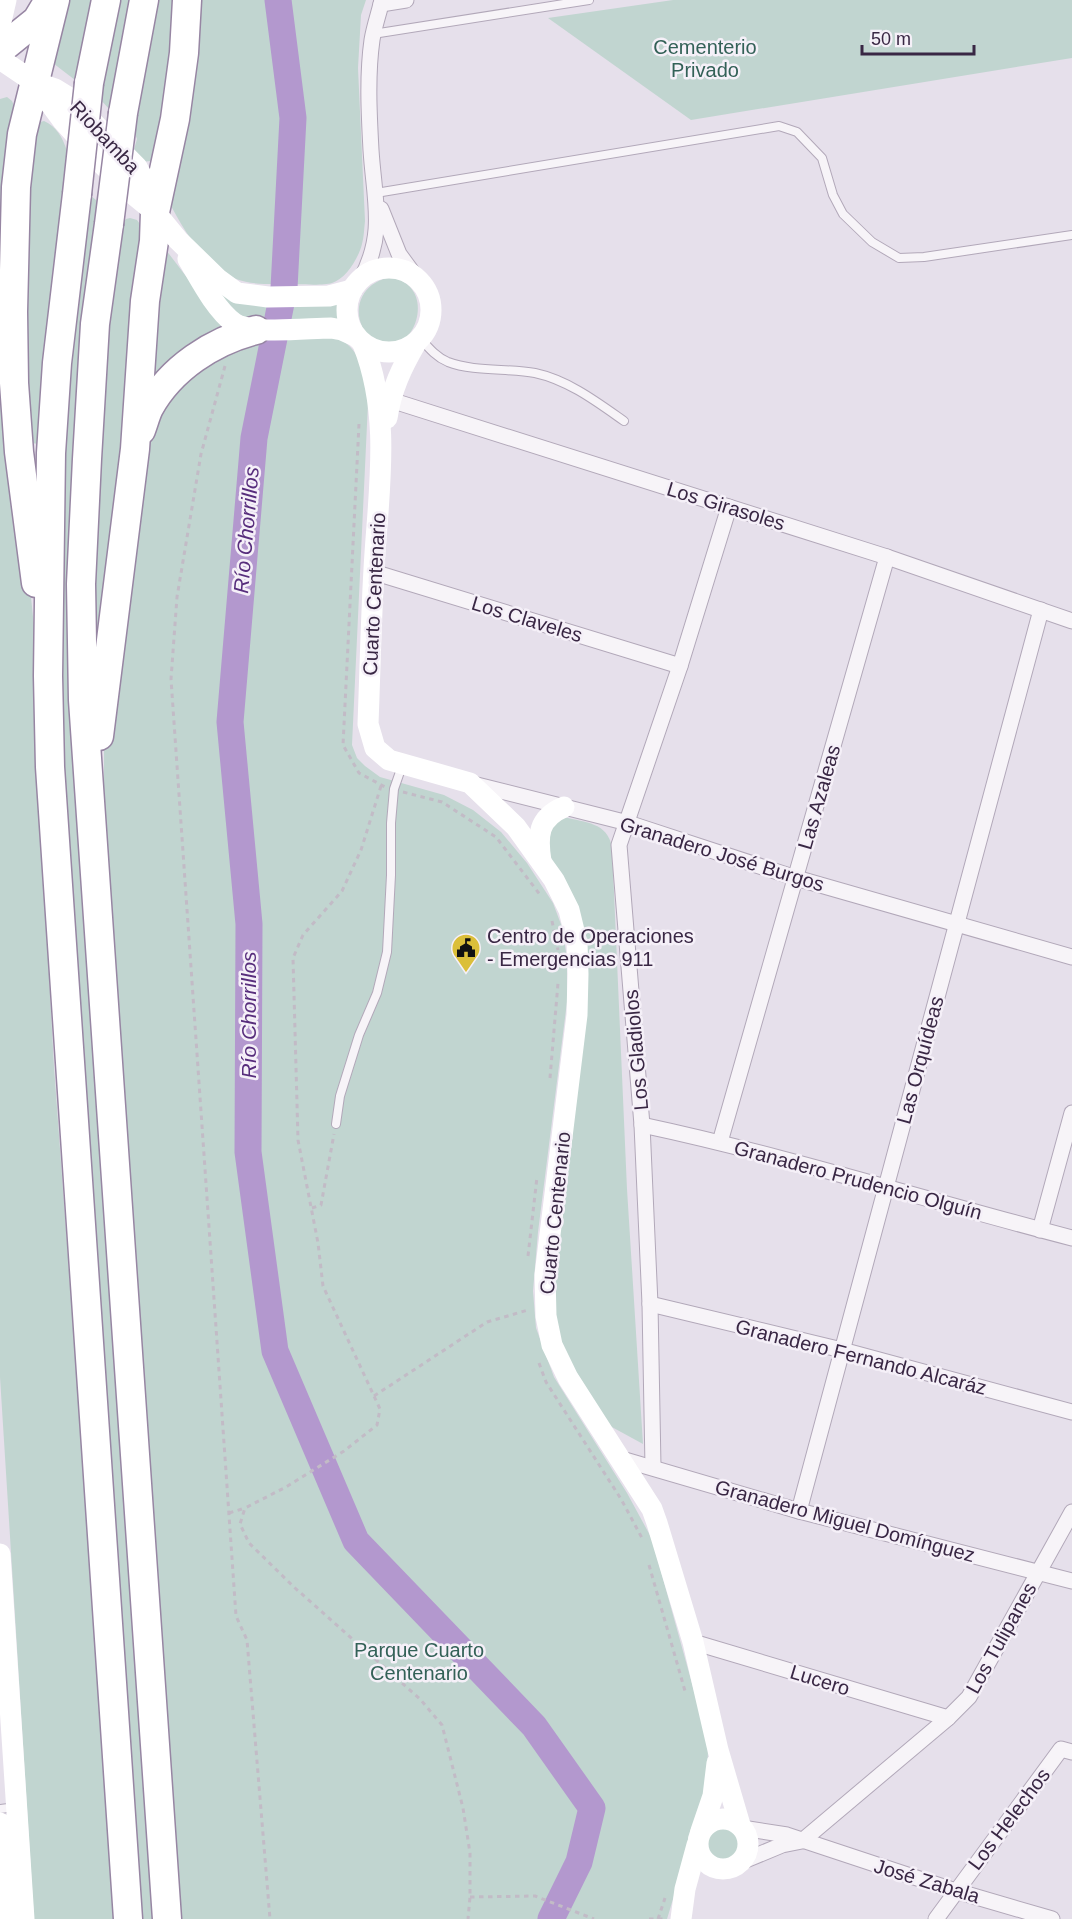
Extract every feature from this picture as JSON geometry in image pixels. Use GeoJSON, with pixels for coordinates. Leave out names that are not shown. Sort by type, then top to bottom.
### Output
{"type":"FeatureCollection","features":[{"type":"Feature","properties":{"kind":"highway"},"geometry":{"type":"LineString","coordinates":[[0,50],[37,20],[49,0]]}},
{"type":"Feature","properties":{"kind":"highway"},"geometry":{"type":"LineString","coordinates":[[48,676],[19,452],[13,312],[16,187],[22,134],[55,0]]}},
{"type":"Feature","properties":{"kind":"highway"},"geometry":{"type":"LineString","coordinates":[[106,0],[89,83],[58,352],[51,453],[48,676],[50,767],[128,1919]]}},
{"type":"Feature","properties":{"kind":"highway"},"geometry":{"type":"LineString","coordinates":[[144,0],[123,113],[95,324],[81,584],[83,700],[167,1918]]}},
{"type":"Feature","properties":{"kind":"highway"},"geometry":{"type":"LineString","coordinates":[[90,807],[135,448],[145,301],[154,241],[155,212],[175,119],[184,53],[187,0]]}},
{"type":"Feature","properties":{"kind":"highway"},"geometry":{"type":"LineString","coordinates":[[135,448],[148,409],[171,378],[192,360],[244,333]]}},
{"type":"Feature","properties":{"kind":"main road"},"geometry":{"type":"LineString","coordinates":[[0,26],[6,0]]}},
{"type":"Feature","properties":{"kind":"main road","name":"Riobamba"},"geometry":{"type":"LineString","coordinates":[[0,60],[34,82],[63,121],[98,160],[128,190],[155,212],[177,240],[218,279],[237,293],[268,297],[328,296],[341,294],[356,285]]}},
{"type":"Feature","properties":{"kind":"main road","name":"Riobamba"},"geometry":{"type":"LineString","coordinates":[[177,240],[202,284],[221,309],[244,333]]}},
{"type":"Feature","properties":{"kind":"main road"},"geometry":{"type":"LineString","coordinates":[[244,333],[331,328],[342,330],[375,350],[399,351],[418,341],[427,327],[430,302],[426,290],[418,280],[398,269],[387,268],[376,270],[356,285],[348,301],[347,313],[349,325],[359,340]]}},
{"type":"Feature","properties":{"kind":"main road","name":"Cuarto Centenario"},"geometry":{"type":"LineString","coordinates":[[359,340],[384,398],[373,572],[368,724],[375,748]]}},
{"type":"Feature","properties":{"kind":"main road","name":"Cuarto Centenario"},"geometry":{"type":"LineString","coordinates":[[384,398],[418,341]]}},
{"type":"Feature","properties":{"kind":"main road","name":"Granadero José Burgos"},"geometry":{"type":"LineString","coordinates":[[375,748],[389,760],[402,765],[470,783]]}},
{"type":"Feature","properties":{"kind":"main road","name":"Cuarto Centenario"},"geometry":{"type":"LineString","coordinates":[[470,783],[516,827],[554,880],[569,910],[577,943],[577,1015],[546,1275],[546,1316],[552,1345],[568,1378],[652,1509],[693,1642],[718,1750],[741,1826],[748,1839],[746,1855],[733,1866]]}},
{"type":"Feature","properties":{"kind":"main road"},"geometry":{"type":"LineString","coordinates":[[541,862],[539,837],[542,825],[548,816],[564,807]]}},
{"type":"Feature","properties":{"kind":"main road"},"geometry":{"type":"LineString","coordinates":[[0,1554],[10,1801],[24,1919]]}},
{"type":"Feature","properties":{"kind":"main road","name":"Cuarto Centenario"},"geometry":{"type":"LineString","coordinates":[[668,1917],[685,1889],[707,1818],[716,1780],[718,1750]]}},
{"type":"Feature","properties":{"kind":"main road"},"geometry":{"type":"LineString","coordinates":[[733,1866],[717,1869],[710,1866],[699,1853],[699,1838],[708,1823],[716,1819],[724,1818],[741,1826]]}},
{"type":"Feature","properties":{"kind":"main road"},"geometry":{"type":"LineString","coordinates":[[0,1822],[5,1919]]}},
{"type":"Feature","properties":{"kind":"main road"},"geometry":{"type":"LineString","coordinates":[[668,1917],[703,1882],[733,1866]]}},
{"type":"Feature","properties":{"kind":"street"},"geometry":{"type":"LineString","coordinates":[[356,285],[372,254],[376,240],[376,193],[371,151],[370,93],[374,34],[382,2],[406,0]]}},
{"type":"Feature","properties":{"kind":"street"},"geometry":{"type":"LineString","coordinates":[[376,193],[399,254],[418,280]]}},
{"type":"Feature","properties":{"kind":"street","name":"Los Girasoles"},"geometry":{"type":"LineString","coordinates":[[384,398],[887,557],[1072,621]]}},
{"type":"Feature","properties":{"kind":"street","name":"Los Gladiolos"},"geometry":{"type":"LineString","coordinates":[[654,1467],[642,1125],[619,845],[680,666],[729,507]]}},
{"type":"Feature","properties":{"kind":"street","name":"Las Azaleas"},"geometry":{"type":"LineString","coordinates":[[720,1142],[887,557]]}},
{"type":"Feature","properties":{"kind":"street","name":"Los Claveles"},"geometry":{"type":"LineString","coordinates":[[373,572],[680,666]]}},
{"type":"Feature","properties":{"kind":"street","name":"Las Orquídeas"},"geometry":{"type":"LineString","coordinates":[[799,1510],[1041,610]]}},
{"type":"Feature","properties":{"kind":"street","name":"Granadero José Burgos"},"geometry":{"type":"LineString","coordinates":[[470,783],[628,823],[795,878],[1072,957]]}},
{"type":"Feature","properties":{"kind":"street"},"geometry":{"type":"LineString","coordinates":[[1040,1230],[1072,1113]]}},
{"type":"Feature","properties":{"kind":"street","name":"Granadero Prudencio Olguín"},"geometry":{"type":"LineString","coordinates":[[642,1125],[720,1142],[1072,1238]]}},
{"type":"Feature","properties":{"kind":"street","name":"Granadero Fernando Alcaráz"},"geometry":{"type":"LineString","coordinates":[[650,1304],[842,1350],[1072,1412]]}},
{"type":"Feature","properties":{"kind":"street","name":"Granadero Miguel Domínguez"},"geometry":{"type":"LineString","coordinates":[[618,1458],[799,1510],[1072,1581]]}},
{"type":"Feature","properties":{"kind":"street","name":"Los Tulipanes"},"geometry":{"type":"LineString","coordinates":[[802,1842],[948,1718],[969,1697],[1072,1512]]}},
{"type":"Feature","properties":{"kind":"street","name":"Lucero"},"geometry":{"type":"LineString","coordinates":[[693,1642],[948,1718]]}},
{"type":"Feature","properties":{"kind":"street","name":"Los Helechos"},"geometry":{"type":"LineString","coordinates":[[936,1919],[1066,1751]]}},
{"type":"Feature","properties":{"kind":"street","name":"José Zabala"},"geometry":{"type":"LineString","coordinates":[[741,1826],[787,1835],[802,1842],[956,1891],[1052,1919]]}},
{"type":"Feature","properties":{"kind":"street","name":"José Zabala"},"geometry":{"type":"LineString","coordinates":[[733,1866],[775,1847],[802,1842]]}},
{"type":"Feature","properties":{"kind":"lane"},"geometry":{"type":"LineString","coordinates":[[374,34],[589,0]]}},
{"type":"Feature","properties":{"kind":"lane"},"geometry":{"type":"LineString","coordinates":[[376,193],[779,126],[797,132],[822,158],[833,195],[843,214],[872,242],[899,258],[924,257],[1072,235]]}},
{"type":"Feature","properties":{"kind":"lane"},"geometry":{"type":"LineString","coordinates":[[418,341],[448,362],[464,366],[536,374],[571,386],[624,421]]}},
{"type":"Feature","properties":{"kind":"lane"},"geometry":{"type":"LineString","coordinates":[[336,1124],[340,1096],[359,1035],[377,993],[387,952],[391,823],[394,789],[402,765]]}},
{"type":"Feature","properties":{"kind":"path"},"geometry":{"type":"LineString","coordinates":[[244,333],[201,454],[177,597],[171,679],[236,1616],[247,1640],[270,1919]]}},
{"type":"Feature","properties":{"kind":"path"},"geometry":{"type":"LineString","coordinates":[[359,424],[343,745],[359,773],[381,786],[442,802],[496,837],[542,897]]}},
{"type":"Feature","properties":{"kind":"path"},"geometry":{"type":"LineString","coordinates":[[550,916],[561,960]]}},
{"type":"Feature","properties":{"kind":"path"},"geometry":{"type":"LineString","coordinates":[[549,1089],[558,983]]}},
{"type":"Feature","properties":{"kind":"path"},"geometry":{"type":"LineString","coordinates":[[312,1208],[321,1205],[336,1124]]}},
{"type":"Feature","properties":{"kind":"path"},"geometry":{"type":"LineString","coordinates":[[528,1258],[538,1169]]}},
{"type":"Feature","properties":{"kind":"path"},"geometry":{"type":"LineString","coordinates":[[374,1396],[487,1322],[528,1310],[528,1319]]}},
{"type":"Feature","properties":{"kind":"path"},"geometry":{"type":"LineString","coordinates":[[539,1360],[546,1382],[621,1499],[642,1539]]}},
{"type":"Feature","properties":{"kind":"path"},"geometry":{"type":"LineString","coordinates":[[229,1513],[245,1508],[286,1487],[344,1451]]}},
{"type":"Feature","properties":{"kind":"path"},"geometry":{"type":"LineString","coordinates":[[245,1508],[240,1524],[249,1543],[295,1588],[420,1699],[442,1725],[463,1808],[470,1853],[468,1919]]}},
{"type":"Feature","properties":{"kind":"path"},"geometry":{"type":"LineString","coordinates":[[648,1560],[686,1695]]}},
{"type":"Feature","properties":{"kind":"path"},"geometry":{"type":"LineString","coordinates":[[470,1897],[535,1896],[594,1919]]}},
{"type":"Feature","properties":{"kind":"path"},"geometry":{"type":"LineString","coordinates":[[649,1919],[668,1917],[665,1897]]}},
{"type":"Feature","properties":{"kind":"green space"},"geometry":{"type":"Polygon","coordinates":[[[64,0],[95,0],[85,51],[75,80],[49,60],[64,0]]]}},
{"type":"Feature","properties":{"kind":"green space"},"geometry":{"type":"Polygon","coordinates":[[[116,0],[133,0],[112,112],[98,97],[116,0]]]}},
{"type":"Feature","properties":{"kind":"green space"},"geometry":{"type":"Polygon","coordinates":[[[156,0],[174,0],[169,86],[157,156],[151,161],[141,162],[133,153],[137,139],[133,128],[156,0]]]}},
{"type":"Feature","properties":{"kind":"green space"},"geometry":{"type":"Polygon","coordinates":[[[195,0],[366,0],[361,15],[358,68],[364,233],[355,261],[337,281],[323,284],[268,284],[236,279],[205,257],[189,237],[170,204],[195,0]]]}},
{"type":"Feature","properties":{"kind":"green space","name":"Cementerio Privado"},"geometry":{"type":"Polygon","coordinates":[[[673,0],[1072,0],[1072,58],[691,120],[548,18],[673,0]]]}},
{"type":"Feature","properties":{"kind":"green space"},"geometry":{"type":"Polygon","coordinates":[[[7,97],[15,108],[28,568],[35,636],[34,696],[54,1067],[114,1919],[34,1919],[0,1377],[0,99],[7,97]]]}},
{"type":"Feature","properties":{"kind":"green space"},"geometry":{"type":"Polygon","coordinates":[[[44,121],[59,133],[67,151],[51,296],[39,444],[31,443],[27,406],[25,228],[36,128],[40,122],[44,121]]]}},
{"type":"Feature","properties":{"kind":"green space"},"geometry":{"type":"Polygon","coordinates":[[[86,192],[101,204],[76,452],[155,1919],[138,1919],[59,766],[58,511],[86,192]]]}},
{"type":"Feature","properties":{"kind":"green space"},"geometry":{"type":"Polygon","coordinates":[[[130,218],[137,220],[142,227],[120,488],[98,660],[95,566],[99,464],[110,305],[123,223],[130,218]]]}},
{"type":"Feature","properties":{"kind":"green space"},"geometry":{"type":"Polygon","coordinates":[[[166,250],[214,313],[234,330],[156,383],[146,372],[166,250]]]}},
{"type":"Feature","properties":{"kind":"green space"},"geometry":{"type":"Polygon","coordinates":[[[391,277],[406,284],[415,294],[418,307],[416,321],[410,333],[401,342],[389,346],[375,342],[366,334],[361,324],[359,307],[369,287],[391,277]]]}},
{"type":"Feature","properties":{"kind":"green space"},"geometry":{"type":"Polygon","coordinates":[[[215,289],[340,303],[341,320],[285,323],[256,320],[234,311],[215,289]]]}},
{"type":"Feature","properties":{"kind":"green space","name":"Parque Cuarto Centenario"},"geometry":{"type":"Polygon","coordinates":[[[329,336],[345,343],[357,356],[363,371],[368,403],[352,745],[357,758],[380,777],[444,795],[473,810],[501,832],[527,863],[553,903],[562,927],[567,958],[567,1002],[538,1232],[533,1291],[536,1328],[554,1377],[627,1493],[652,1539],[708,1748],[707,1786],[667,1919],[181,1919],[113,972],[104,794],[104,749],[143,459],[168,393],[244,341],[329,336]]]}},
{"type":"Feature","properties":{"kind":"green space"},"geometry":{"type":"Polygon","coordinates":[[[564,817],[600,828],[612,847],[627,1189],[643,1444],[610,1426],[565,1354],[556,1325],[554,1273],[584,1018],[550,859],[546,828],[564,817]]]}},
{"type":"Feature","properties":{"kind":"green space"},"geometry":{"type":"Polygon","coordinates":[[[723,1824],[737,1830],[743,1844],[737,1858],[723,1864],[709,1858],[703,1844],[709,1830],[723,1824]]]}},
{"type":"Feature","properties":{"kind":"waterway","name":"Río Chorrillos"},"geometry":{"type":"LineString","coordinates":[[278,0],[293,118],[284,288],[254,438],[230,722],[249,924],[248,1152],[275,1351],[356,1541],[534,1726],[592,1808],[579,1862],[551,1919]]}},
{"type":"Feature","properties":{"kind":"place","name":"Centro de Operaciones - Emergencias 911"},"geometry":{"type":"Point","coordinates":[466,974]}}]}
